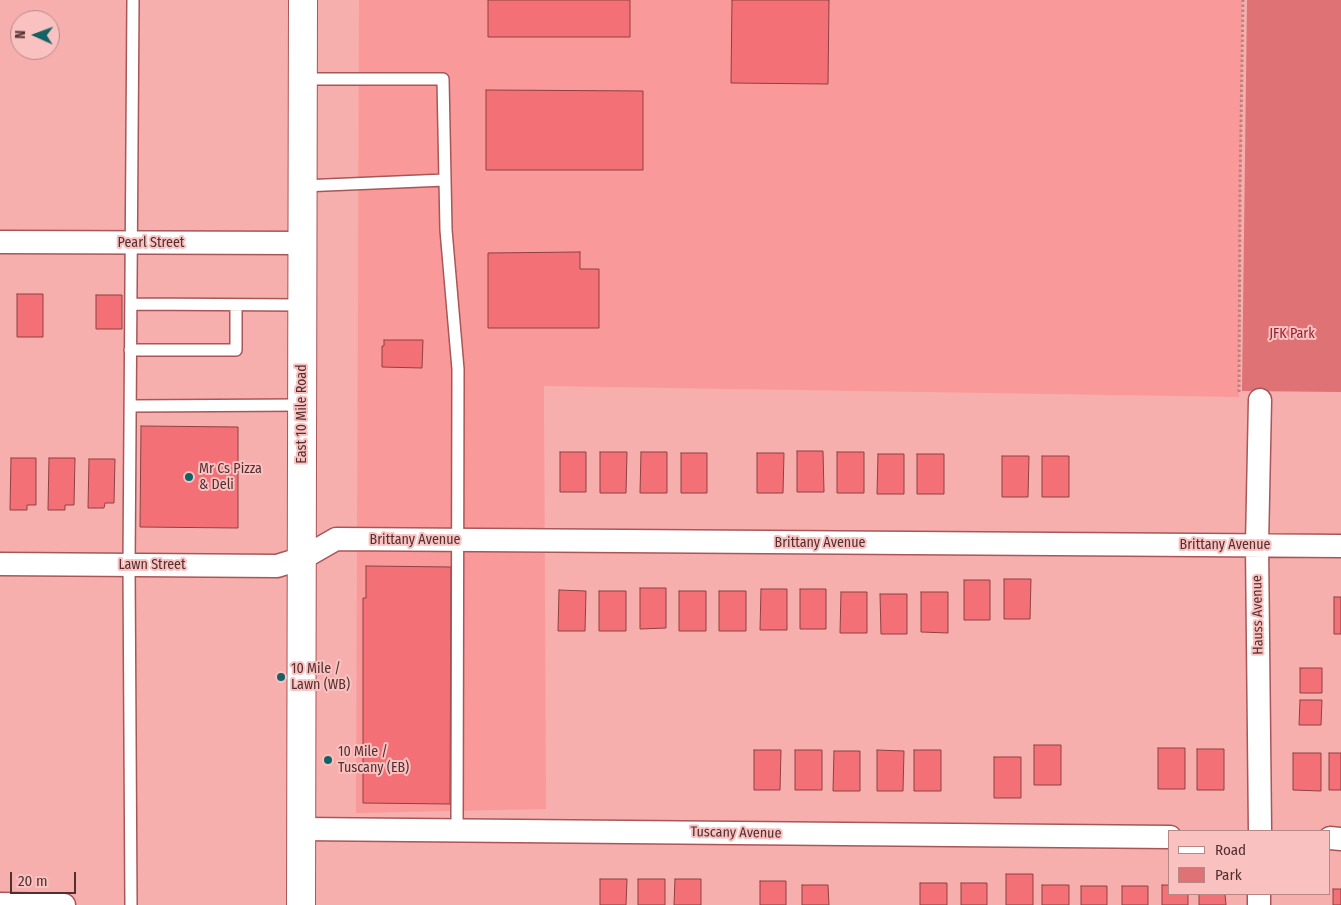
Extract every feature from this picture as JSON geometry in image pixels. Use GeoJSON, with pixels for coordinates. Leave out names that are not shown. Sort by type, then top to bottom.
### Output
{"type":"FeatureCollection","features":[{"type":"Feature","properties":{"kind":"main road","name":"East 10 Mile Road"},"geometry":{"type":"LineString","coordinates":[[301,905],[303,0]]}},
{"type":"Feature","properties":{"kind":"street","name":"Pearl Street"},"geometry":{"type":"LineString","coordinates":[[0,242],[302,243]]}},
{"type":"Feature","properties":{"kind":"street","name":"Hauss Avenue"},"geometry":{"type":"LineString","coordinates":[[1250,399],[1257,545],[1260,830]]}},
{"type":"Feature","properties":{"kind":"street","name":"Brittany Avenue"},"geometry":{"type":"LineString","coordinates":[[303,558],[336,540],[1341,546]]}},
{"type":"Feature","properties":{"kind":"street","name":"Lawn Street"},"geometry":{"type":"LineString","coordinates":[[0,564],[277,566],[303,558]]}},
{"type":"Feature","properties":{"kind":"street","name":"Tuscany Avenue"},"geometry":{"type":"LineString","coordinates":[[301,829],[1168,837]]}},
{"type":"Feature","properties":{"kind":"street"},"geometry":{"type":"LineString","coordinates":[[0,904],[64,905]]}},
{"type":"Feature","properties":{"kind":"lane"},"geometry":{"type":"LineString","coordinates":[[131,905],[129,565],[132,0]]}},
{"type":"Feature","properties":{"kind":"lane"},"geometry":{"type":"LineString","coordinates":[[303,79],[443,79],[446,230],[458,369],[457,830]]}},
{"type":"Feature","properties":{"kind":"lane"},"geometry":{"type":"LineString","coordinates":[[302,186],[445,180]]}},
{"type":"Feature","properties":{"kind":"lane"},"geometry":{"type":"LineString","coordinates":[[131,304],[302,306]]}},
{"type":"Feature","properties":{"kind":"lane"},"geometry":{"type":"LineString","coordinates":[[130,350],[236,350],[236,305]]}},
{"type":"Feature","properties":{"kind":"lane"},"geometry":{"type":"LineString","coordinates":[[130,406],[302,406]]}},
{"type":"Feature","properties":{"kind":"path"},"geometry":{"type":"LineString","coordinates":[[1243,0],[1240,199],[1250,399]]}},
{"type":"Feature","properties":{"kind":"shaded area"},"geometry":{"type":"Polygon","coordinates":[[[359,0],[1242,0],[1239,397],[544,386],[546,809],[356,813],[359,0]]]}},
{"type":"Feature","properties":{"kind":"green space","name":"JFK Park"},"geometry":{"type":"Polygon","coordinates":[[[1247,0],[1341,0],[1341,392],[1242,391],[1247,0]]]}},
{"type":"Feature","properties":{"kind":"building"},"geometry":{"type":"Polygon","coordinates":[[[488,0],[630,0],[630,37],[488,37],[488,0]]]}},
{"type":"Feature","properties":{"kind":"building"},"geometry":{"type":"Polygon","coordinates":[[[732,0],[829,0],[828,84],[731,83],[732,0]]]}},
{"type":"Feature","properties":{"kind":"building"},"geometry":{"type":"Polygon","coordinates":[[[486,90],[643,91],[643,170],[486,170],[486,90]]]}},
{"type":"Feature","properties":{"kind":"building"},"geometry":{"type":"Polygon","coordinates":[[[580,252],[580,269],[599,269],[599,328],[488,328],[488,253],[580,252]]]}},
{"type":"Feature","properties":{"kind":"building"},"geometry":{"type":"Polygon","coordinates":[[[17,294],[43,294],[43,337],[17,337],[17,294]]]}},
{"type":"Feature","properties":{"kind":"building"},"geometry":{"type":"Polygon","coordinates":[[[96,295],[122,295],[122,329],[96,329],[96,295]]]}},
{"type":"Feature","properties":{"kind":"building"},"geometry":{"type":"Polygon","coordinates":[[[384,340],[423,340],[422,368],[382,367],[382,346],[384,346],[384,340]]]}},
{"type":"Feature","properties":{"kind":"building","name":"Mr Cs Pizza & Deli"},"geometry":{"type":"Polygon","coordinates":[[[141,426],[238,427],[238,528],[140,527],[141,426]]]}},
{"type":"Feature","properties":{"kind":"building"},"geometry":{"type":"Polygon","coordinates":[[[797,451],[823,451],[824,492],[797,492],[797,451]]]}},
{"type":"Feature","properties":{"kind":"building"},"geometry":{"type":"Polygon","coordinates":[[[560,452],[586,452],[586,492],[560,492],[560,452]]]}},
{"type":"Feature","properties":{"kind":"building"},"geometry":{"type":"Polygon","coordinates":[[[600,452],[627,452],[626,493],[600,493],[600,452]]]}},
{"type":"Feature","properties":{"kind":"building"},"geometry":{"type":"Polygon","coordinates":[[[641,452],[667,452],[667,493],[640,493],[641,452]]]}},
{"type":"Feature","properties":{"kind":"building"},"geometry":{"type":"Polygon","coordinates":[[[837,452],[864,452],[864,493],[837,493],[837,452]]]}},
{"type":"Feature","properties":{"kind":"building"},"geometry":{"type":"Polygon","coordinates":[[[681,453],[707,453],[707,493],[681,493],[681,453]]]}},
{"type":"Feature","properties":{"kind":"building"},"geometry":{"type":"Polygon","coordinates":[[[757,453],[784,453],[783,493],[757,493],[757,453]]]}},
{"type":"Feature","properties":{"kind":"building"},"geometry":{"type":"Polygon","coordinates":[[[878,454],[904,454],[904,494],[877,494],[878,454]]]}},
{"type":"Feature","properties":{"kind":"building"},"geometry":{"type":"Polygon","coordinates":[[[917,454],[944,454],[944,494],[917,494],[917,454]]]}},
{"type":"Feature","properties":{"kind":"building"},"geometry":{"type":"Polygon","coordinates":[[[1002,456],[1029,456],[1028,497],[1002,497],[1002,456]]]}},
{"type":"Feature","properties":{"kind":"building"},"geometry":{"type":"Polygon","coordinates":[[[1042,456],[1069,456],[1069,497],[1042,497],[1042,456]]]}},
{"type":"Feature","properties":{"kind":"building"},"geometry":{"type":"Polygon","coordinates":[[[11,458],[36,458],[36,505],[27,505],[27,510],[10,510],[11,458]]]}},
{"type":"Feature","properties":{"kind":"building"},"geometry":{"type":"Polygon","coordinates":[[[49,458],[75,458],[74,505],[65,505],[65,510],[48,510],[49,458]]]}},
{"type":"Feature","properties":{"kind":"building"},"geometry":{"type":"Polygon","coordinates":[[[89,459],[115,459],[114,503],[105,503],[104,508],[88,508],[89,459]]]}},
{"type":"Feature","properties":{"kind":"building"},"geometry":{"type":"Polygon","coordinates":[[[366,566],[451,567],[450,804],[363,803],[363,598],[366,598],[366,566]]]}},
{"type":"Feature","properties":{"kind":"building"},"geometry":{"type":"Polygon","coordinates":[[[1004,579],[1031,579],[1030,619],[1004,619],[1004,579]]]}},
{"type":"Feature","properties":{"kind":"building"},"geometry":{"type":"Polygon","coordinates":[[[964,580],[990,580],[990,620],[964,620],[964,580]]]}},
{"type":"Feature","properties":{"kind":"building"},"geometry":{"type":"Polygon","coordinates":[[[640,588],[666,588],[666,628],[640,629],[640,588]]]}},
{"type":"Feature","properties":{"kind":"building"},"geometry":{"type":"Polygon","coordinates":[[[761,589],[787,589],[787,630],[760,630],[761,589]]]}},
{"type":"Feature","properties":{"kind":"building"},"geometry":{"type":"Polygon","coordinates":[[[800,589],[826,589],[826,629],[800,629],[800,589]]]}},
{"type":"Feature","properties":{"kind":"building"},"geometry":{"type":"Polygon","coordinates":[[[559,590],[586,591],[585,631],[558,631],[559,590]]]}},
{"type":"Feature","properties":{"kind":"building"},"geometry":{"type":"Polygon","coordinates":[[[599,591],[626,591],[626,631],[599,631],[599,591]]]}},
{"type":"Feature","properties":{"kind":"building"},"geometry":{"type":"Polygon","coordinates":[[[679,591],[706,591],[706,631],[679,631],[679,591]]]}},
{"type":"Feature","properties":{"kind":"building"},"geometry":{"type":"Polygon","coordinates":[[[719,591],[746,591],[746,631],[719,631],[719,591]]]}},
{"type":"Feature","properties":{"kind":"building"},"geometry":{"type":"Polygon","coordinates":[[[841,592],[867,592],[867,633],[840,633],[841,592]]]}},
{"type":"Feature","properties":{"kind":"building"},"geometry":{"type":"Polygon","coordinates":[[[921,592],[948,592],[948,633],[921,632],[921,592]]]}},
{"type":"Feature","properties":{"kind":"building"},"geometry":{"type":"Polygon","coordinates":[[[880,594],[907,594],[907,634],[881,634],[880,594]]]}},
{"type":"Feature","properties":{"kind":"building"},"geometry":{"type":"Polygon","coordinates":[[[1334,597],[1341,597],[1341,634],[1334,634],[1334,597]]]}},
{"type":"Feature","properties":{"kind":"building"},"geometry":{"type":"Polygon","coordinates":[[[1300,668],[1322,668],[1322,693],[1300,693],[1300,668]]]}},
{"type":"Feature","properties":{"kind":"building"},"geometry":{"type":"Polygon","coordinates":[[[1300,700],[1322,700],[1321,725],[1299,725],[1300,700]]]}},
{"type":"Feature","properties":{"kind":"building"},"geometry":{"type":"Polygon","coordinates":[[[1034,745],[1061,745],[1061,785],[1034,785],[1034,745]]]}},
{"type":"Feature","properties":{"kind":"building"},"geometry":{"type":"Polygon","coordinates":[[[1158,748],[1185,748],[1185,789],[1158,789],[1158,748]]]}},
{"type":"Feature","properties":{"kind":"building"},"geometry":{"type":"Polygon","coordinates":[[[1197,749],[1224,749],[1224,790],[1197,790],[1197,749]]]}},
{"type":"Feature","properties":{"kind":"building"},"geometry":{"type":"Polygon","coordinates":[[[754,750],[781,750],[780,790],[754,790],[754,750]]]}},
{"type":"Feature","properties":{"kind":"building"},"geometry":{"type":"Polygon","coordinates":[[[795,750],[822,750],[822,790],[795,790],[795,750]]]}},
{"type":"Feature","properties":{"kind":"building"},"geometry":{"type":"Polygon","coordinates":[[[877,750],[904,751],[903,791],[877,791],[877,750]]]}},
{"type":"Feature","properties":{"kind":"building"},"geometry":{"type":"Polygon","coordinates":[[[914,750],[941,750],[941,791],[914,791],[914,750]]]}},
{"type":"Feature","properties":{"kind":"building"},"geometry":{"type":"Polygon","coordinates":[[[834,751],[860,751],[860,791],[833,791],[834,751]]]}},
{"type":"Feature","properties":{"kind":"building"},"geometry":{"type":"Polygon","coordinates":[[[1293,753],[1321,753],[1321,791],[1293,790],[1293,753]]]}},
{"type":"Feature","properties":{"kind":"building"},"geometry":{"type":"Polygon","coordinates":[[[1329,753],[1341,753],[1341,790],[1329,790],[1329,753]]]}},
{"type":"Feature","properties":{"kind":"building"},"geometry":{"type":"Polygon","coordinates":[[[994,757],[1021,757],[1021,798],[994,798],[994,757]]]}},
{"type":"Feature","properties":{"kind":"building"},"geometry":{"type":"Polygon","coordinates":[[[1006,874],[1033,874],[1033,905],[1006,905],[1006,874]]]}},
{"type":"Feature","properties":{"kind":"building"},"geometry":{"type":"Polygon","coordinates":[[[600,879],[627,879],[626,905],[600,905],[600,879]]]}},
{"type":"Feature","properties":{"kind":"building"},"geometry":{"type":"Polygon","coordinates":[[[638,879],[665,879],[665,905],[638,905],[638,879]]]}},
{"type":"Feature","properties":{"kind":"building"},"geometry":{"type":"Polygon","coordinates":[[[675,879],[701,879],[701,905],[674,905],[675,879]]]}},
{"type":"Feature","properties":{"kind":"building"},"geometry":{"type":"Polygon","coordinates":[[[760,881],[786,881],[786,905],[760,905],[760,881]]]}},
{"type":"Feature","properties":{"kind":"building"},"geometry":{"type":"Polygon","coordinates":[[[920,883],[947,883],[947,905],[920,905],[920,883]]]}},
{"type":"Feature","properties":{"kind":"building"},"geometry":{"type":"Polygon","coordinates":[[[961,883],[987,883],[987,905],[961,905],[961,883]]]}},
{"type":"Feature","properties":{"kind":"building"},"geometry":{"type":"Polygon","coordinates":[[[802,885],[828,885],[829,905],[802,905],[802,885]]]}},
{"type":"Feature","properties":{"kind":"building"},"geometry":{"type":"Polygon","coordinates":[[[1042,885],[1069,885],[1069,905],[1042,905],[1042,885]]]}},
{"type":"Feature","properties":{"kind":"building"},"geometry":{"type":"Polygon","coordinates":[[[1162,885],[1168,885],[1168,895],[1188,895],[1188,905],[1162,905],[1162,885]]]}},
{"type":"Feature","properties":{"kind":"building"},"geometry":{"type":"Polygon","coordinates":[[[1081,886],[1107,886],[1107,905],[1081,905],[1081,886]]]}},
{"type":"Feature","properties":{"kind":"building"},"geometry":{"type":"Polygon","coordinates":[[[1122,886],[1148,886],[1148,905],[1122,905],[1122,886]]]}},
{"type":"Feature","properties":{"kind":"building"},"geometry":{"type":"Polygon","coordinates":[[[1333,889],[1341,889],[1341,905],[1333,905],[1333,889]]]}},
{"type":"Feature","properties":{"kind":"building"},"geometry":{"type":"Polygon","coordinates":[[[1199,895],[1225,895],[1226,905],[1199,905],[1199,895]]]}},
{"type":"Feature","properties":{"kind":"place","name":"Mr Cs Pizza & Deli"},"geometry":{"type":"Point","coordinates":[189,477]}},
{"type":"Feature","properties":{"kind":"place","name":"10 Mile / Lawn (WB)"},"geometry":{"type":"Point","coordinates":[281,677]}},
{"type":"Feature","properties":{"kind":"place","name":"10 Mile / Tuscany (EB)"},"geometry":{"type":"Point","coordinates":[328,760]}}]}
